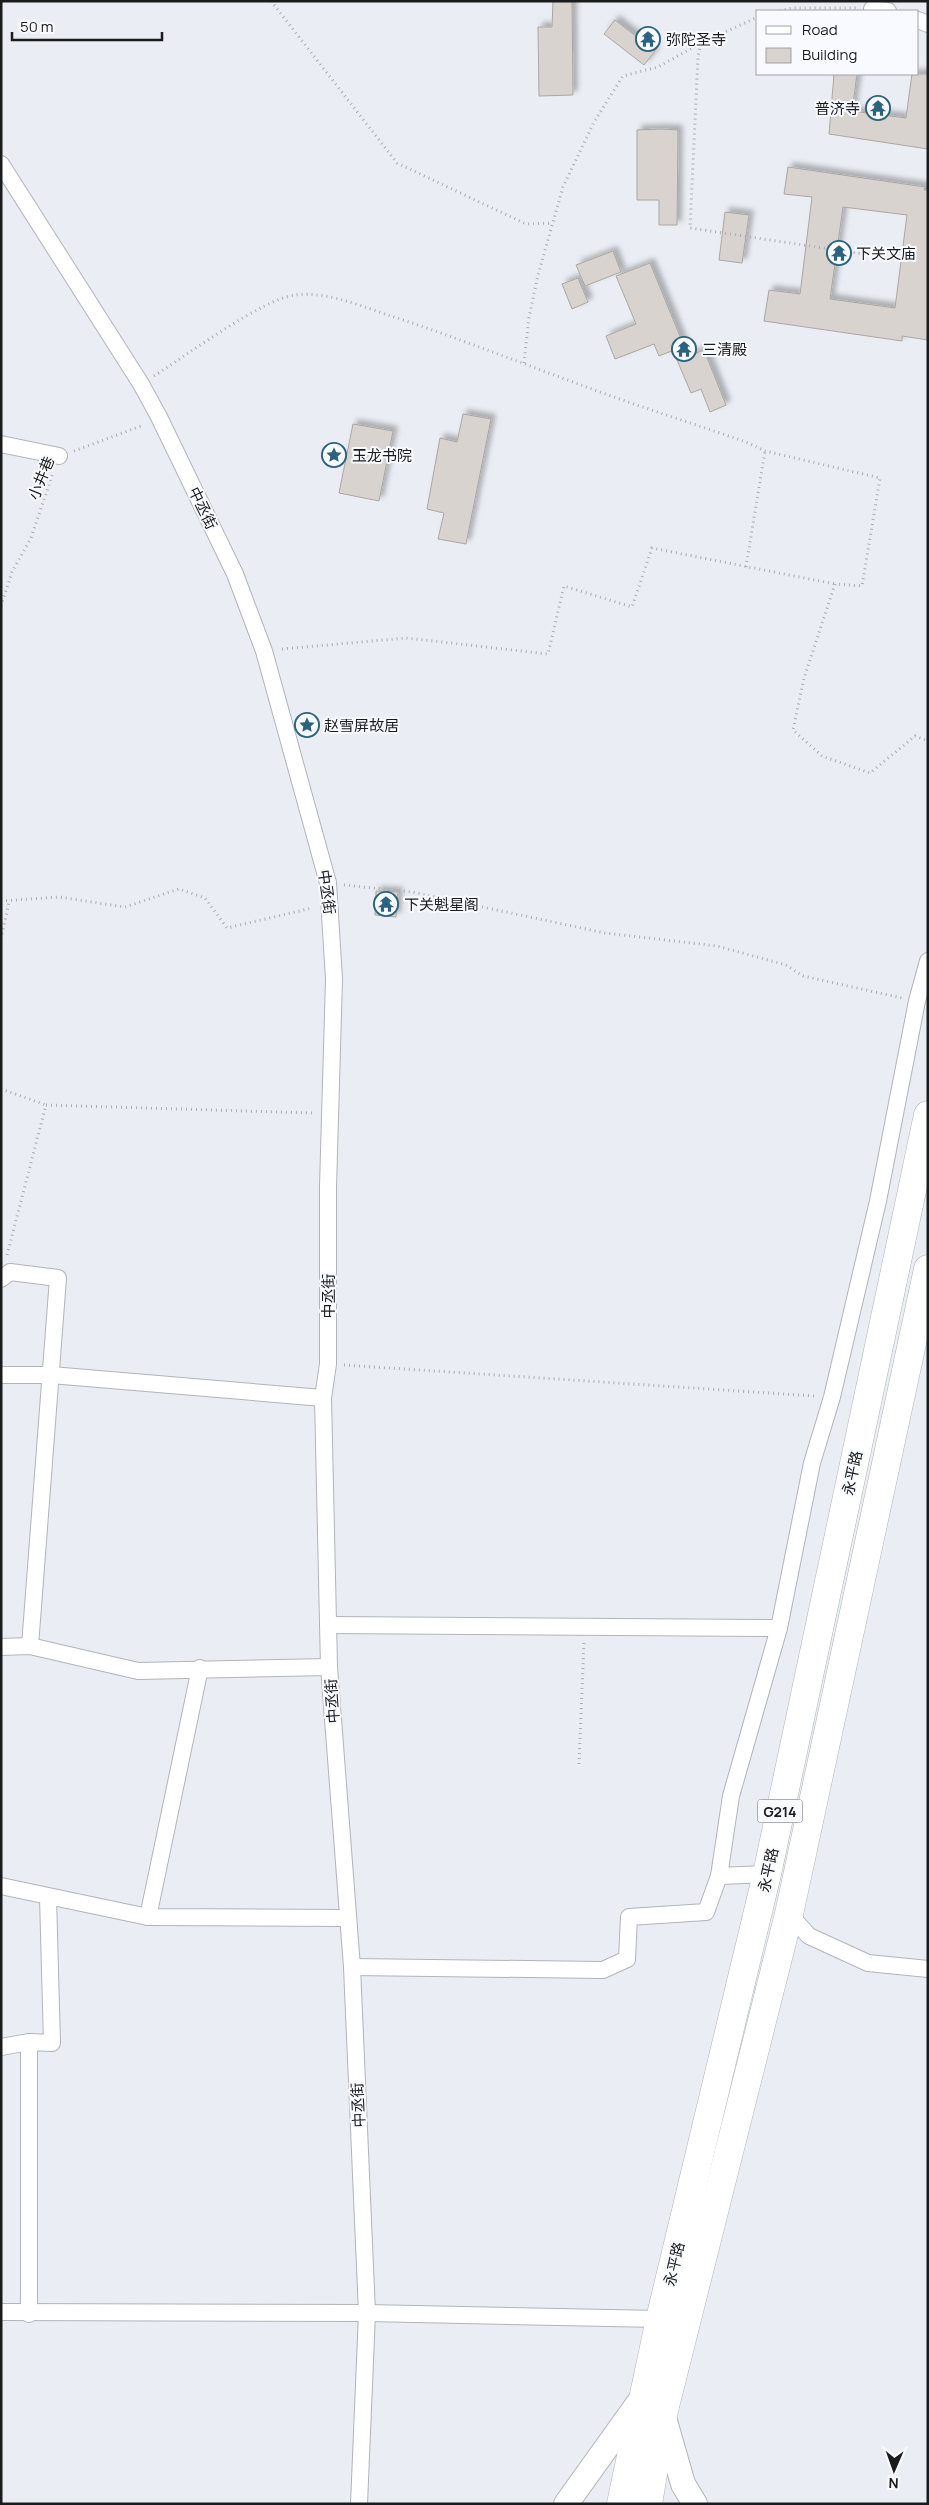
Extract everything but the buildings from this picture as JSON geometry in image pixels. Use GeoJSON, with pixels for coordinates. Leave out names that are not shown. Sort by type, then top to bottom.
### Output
{"type":"FeatureCollection","features":[{"type":"Feature","properties":{"kind":"highway","name":"永平路"},"geometry":{"type":"LineString","coordinates":[[648,2504],[660,2319],[759,1910],[928,1116]]}},
{"type":"Feature","properties":{"kind":"highway","name":"永平路"},"geometry":{"type":"LineString","coordinates":[[621,2504],[653,2406],[788,1914],[928,1270]]}},
{"type":"Feature","properties":{"kind":"highway"},"geometry":{"type":"LineString","coordinates":[[759,1910],[788,1914]]}},
{"type":"Feature","properties":{"kind":"main road"},"geometry":{"type":"LineString","coordinates":[[566,2504],[653,2406],[683,2484],[695,2504]]}},
{"type":"Feature","properties":{"kind":"street","name":"中丞街"},"geometry":{"type":"LineString","coordinates":[[3,170],[160,416],[166,433],[234,574],[264,651],[328,883],[334,979],[330,1114],[328,1364],[323,1398],[329,1667],[352,1967],[367,2313],[359,2504]]}},
{"type":"Feature","properties":{"kind":"street"},"geometry":{"type":"LineString","coordinates":[[1,444],[59,456]]}},
{"type":"Feature","properties":{"kind":"street"},"geometry":{"type":"LineString","coordinates":[[352,1967],[603,1970],[627,1959],[629,1917],[706,1912],[719,1876],[731,1796],[779,1628],[812,1463],[832,1397],[878,1201],[917,1001],[928,961]]}},
{"type":"Feature","properties":{"kind":"street"},"geometry":{"type":"LineString","coordinates":[[3,1272],[58,1278],[30,1646]]}},
{"type":"Feature","properties":{"kind":"street"},"geometry":{"type":"LineString","coordinates":[[1,1375],[51,1375],[323,1398]]}},
{"type":"Feature","properties":{"kind":"street"},"geometry":{"type":"LineString","coordinates":[[328,1626],[779,1628]]}},
{"type":"Feature","properties":{"kind":"street"},"geometry":{"type":"LineString","coordinates":[[1,1647],[30,1646],[138,1671],[200,1668],[329,1667]]}},
{"type":"Feature","properties":{"kind":"street"},"geometry":{"type":"LineString","coordinates":[[148,1917],[200,1668]]}},
{"type":"Feature","properties":{"kind":"street"},"geometry":{"type":"LineString","coordinates":[[719,1876],[767,1874]]}},
{"type":"Feature","properties":{"kind":"street"},"geometry":{"type":"LineString","coordinates":[[1,1886],[148,1917],[348,1918]]}},
{"type":"Feature","properties":{"kind":"street"},"geometry":{"type":"LineString","coordinates":[[1,2047],[29,2042],[52,2043],[48,1897]]}},
{"type":"Feature","properties":{"kind":"street"},"geometry":{"type":"LineString","coordinates":[[788,1914],[808,1936],[868,1963],[928,1969]]}},
{"type":"Feature","properties":{"kind":"street"},"geometry":{"type":"LineString","coordinates":[[29,2042],[29,2314]]}},
{"type":"Feature","properties":{"kind":"street"},"geometry":{"type":"LineString","coordinates":[[1,2312],[29,2314],[367,2313],[660,2319]]}},
{"type":"Feature","properties":{"kind":"path"},"geometry":{"type":"LineString","coordinates":[[271,1],[397,163],[526,224],[553,223]]}},
{"type":"Feature","properties":{"kind":"path"},"geometry":{"type":"LineString","coordinates":[[784,10],[792,8],[880,10]]}},
{"type":"Feature","properties":{"kind":"path"},"geometry":{"type":"LineString","coordinates":[[524,363],[529,317],[538,275],[566,179],[594,122],[623,76],[658,68],[701,44],[756,18]]}},
{"type":"Feature","properties":{"kind":"path"},"geometry":{"type":"LineString","coordinates":[[701,44],[698,56],[690,228],[896,259]]}},
{"type":"Feature","properties":{"kind":"path"},"geometry":{"type":"LineString","coordinates":[[141,384],[250,314],[294,294],[342,300],[746,442],[765,451],[880,478],[862,586],[835,584],[652,548],[632,607],[564,586],[548,654],[406,638],[264,651]]}},
{"type":"Feature","properties":{"kind":"path","name":"小井巷"},"geometry":{"type":"LineString","coordinates":[[1,606],[12,572],[31,538],[59,456],[134,430],[160,416]]}},
{"type":"Feature","properties":{"kind":"path"},"geometry":{"type":"LineString","coordinates":[[746,567],[765,451]]}},
{"type":"Feature","properties":{"kind":"path"},"geometry":{"type":"LineString","coordinates":[[835,584],[804,678],[793,730],[822,756],[870,773],[915,736],[928,741]]}},
{"type":"Feature","properties":{"kind":"path"},"geometry":{"type":"LineString","coordinates":[[328,883],[412,892],[605,934],[717,946],[786,965],[803,976],[917,1001]]}},
{"type":"Feature","properties":{"kind":"path"},"geometry":{"type":"LineString","coordinates":[[1,901],[9,902],[59,897],[125,908],[179,889],[205,898],[227,928],[330,903]]}},
{"type":"Feature","properties":{"kind":"path"},"geometry":{"type":"LineString","coordinates":[[1,939],[9,902]]}},
{"type":"Feature","properties":{"kind":"path"},"geometry":{"type":"LineString","coordinates":[[1,1089],[46,1105],[330,1114]]}},
{"type":"Feature","properties":{"kind":"path"},"geometry":{"type":"LineString","coordinates":[[3,1272],[46,1105]]}},
{"type":"Feature","properties":{"kind":"path"},"geometry":{"type":"LineString","coordinates":[[328,1364],[832,1397]]}},
{"type":"Feature","properties":{"kind":"path"},"geometry":{"type":"LineString","coordinates":[[579,1764],[584,1627]]}},
{"type":"Feature","properties":{"kind":"place","name":"弥陀圣寺"},"geometry":{"type":"Point","coordinates":[648,39]}},
{"type":"Feature","properties":{"kind":"place","name":"普济寺"},"geometry":{"type":"Point","coordinates":[878,108]}},
{"type":"Feature","properties":{"kind":"place","name":"下关文庙"},"geometry":{"type":"Point","coordinates":[839,253]}},
{"type":"Feature","properties":{"kind":"place","name":"三清殿"},"geometry":{"type":"Point","coordinates":[684,349]}},
{"type":"Feature","properties":{"kind":"place","name":"玉龙书院"},"geometry":{"type":"Point","coordinates":[334,455]}},
{"type":"Feature","properties":{"kind":"place","name":"赵雪屏故居"},"geometry":{"type":"Point","coordinates":[307,725]}},
{"type":"Feature","properties":{"kind":"place","name":"下关魁星阁"},"geometry":{"type":"Point","coordinates":[386,904]}}]}
